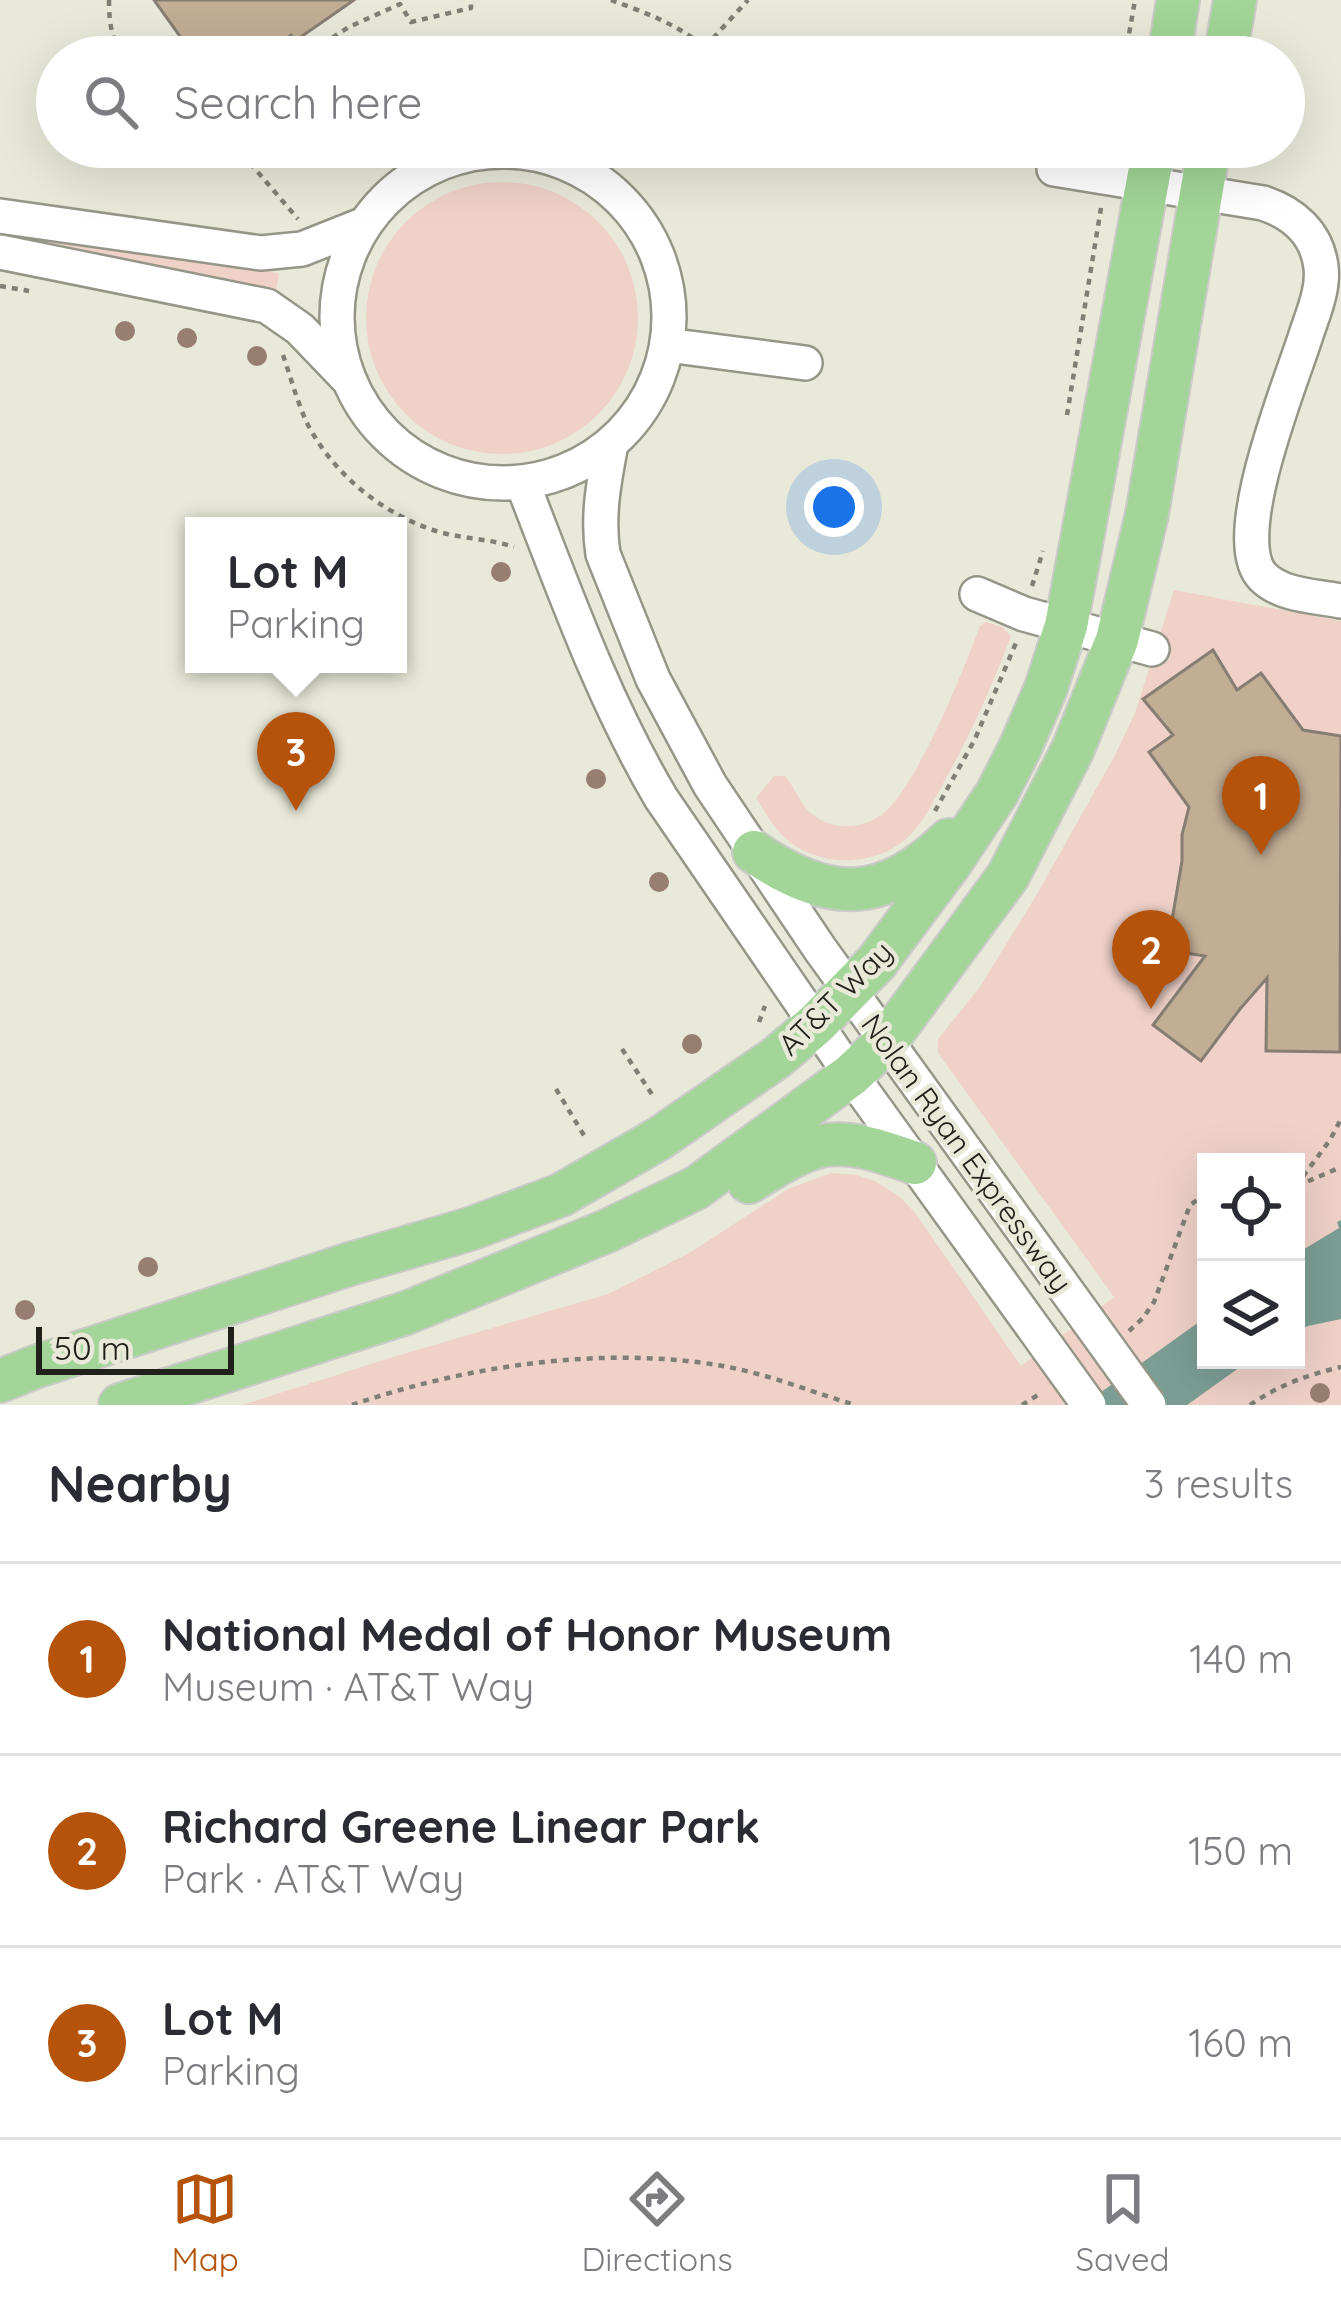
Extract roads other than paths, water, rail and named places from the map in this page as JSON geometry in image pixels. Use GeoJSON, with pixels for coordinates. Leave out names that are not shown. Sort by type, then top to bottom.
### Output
{"type":"FeatureCollection","features":[{"type":"Feature","properties":{"kind":"main road"},"geometry":{"type":"LineString","coordinates":[[1172,36],[1178,0]]}},
{"type":"Feature","properties":{"kind":"main road"},"geometry":{"type":"LineString","coordinates":[[1229,36],[1235,0]]}},
{"type":"Feature","properties":{"kind":"main road","name":"AT&T Way"},"geometry":{"type":"LineString","coordinates":[[0,1381],[561,1195],[660,1138],[776,1058],[850,991],[908,921],[997,793],[1034,718],[1066,626],[1150,168]]}},
{"type":"Feature","properties":{"kind":"main road","name":"AT&T Way"},"geometry":{"type":"LineString","coordinates":[[120,1405],[406,1313],[607,1231],[696,1188],[851,1075],[886,1042],[1008,876],[1073,749],[1135,645],[1148,514],[1206,168]]}},
{"type":"Feature","properties":{"kind":"main road"},"geometry":{"type":"LineString","coordinates":[[754,852],[779,869],[827,886],[879,887],[928,861],[997,793]]}},
{"type":"Feature","properties":{"kind":"main road"},"geometry":{"type":"LineString","coordinates":[[607,1231],[664,1235],[793,1155],[828,1143],[873,1148],[915,1163]]}},
{"type":"Feature","properties":{"kind":"street"},"geometry":{"type":"LineString","coordinates":[[349,380],[337,329],[337,302],[351,248],[383,202],[430,168]]}},
{"type":"Feature","properties":{"kind":"street"},"geometry":{"type":"LineString","coordinates":[[0,252],[267,306],[300,329],[349,380],[378,427],[419,461],[469,480],[522,482],[569,470],[611,444],[642,410],[667,345],[667,291],[650,241],[618,198],[574,168]]}},
{"type":"Feature","properties":{"kind":"street"},"geometry":{"type":"LineString","coordinates":[[1054,169],[1078,168]]}},
{"type":"Feature","properties":{"kind":"street"},"geometry":{"type":"LineString","coordinates":[[1157,168],[1202,192],[1282,209],[1317,248],[1322,284],[1258,489],[1250,544],[1258,573],[1270,583],[1341,601]]}},
{"type":"Feature","properties":{"kind":"street"},"geometry":{"type":"LineString","coordinates":[[0,216],[262,253],[302,249],[365,224]]}},
{"type":"Feature","properties":{"kind":"street"},"geometry":{"type":"LineString","coordinates":[[667,345],[805,363]]}},
{"type":"Feature","properties":{"kind":"street","name":"Nolan Ryan Expressway"},"geometry":{"type":"LineString","coordinates":[[611,444],[600,506],[603,554],[673,718],[754,852],[850,991],[1149,1405]]}},
{"type":"Feature","properties":{"kind":"street","name":"Nolan Ryan Expressway"},"geometry":{"type":"LineString","coordinates":[[522,482],[586,646],[634,752],[661,798],[851,1075],[1089,1405]]}},
{"type":"Feature","properties":{"kind":"street"},"geometry":{"type":"LineString","coordinates":[[976,594],[1024,614],[1135,645]]}},
{"type":"Feature","properties":{"kind":"water"},"geometry":{"type":"Polygon","coordinates":[[[1341,1220],[1341,1319],[1305,1327],[1305,1249],[1339,1228],[1341,1220]]]}},
{"type":"Feature","properties":{"kind":"water"},"geometry":{"type":"Polygon","coordinates":[[[1197,1323],[1197,1369],[1237,1369],[1187,1405],[1083,1405],[1197,1323]]]}},
{"type":"Feature","properties":{"kind":"place","name":"Lot M"},"geometry":{"type":"Point","coordinates":[296,811]}},
{"type":"Feature","properties":{"kind":"place","name":"National Medal of Honor Museum"},"geometry":{"type":"Point","coordinates":[1261,855]}},
{"type":"Feature","properties":{"kind":"place","name":"Richard Greene Linear Park"},"geometry":{"type":"Point","coordinates":[1151,1009]}}]}
